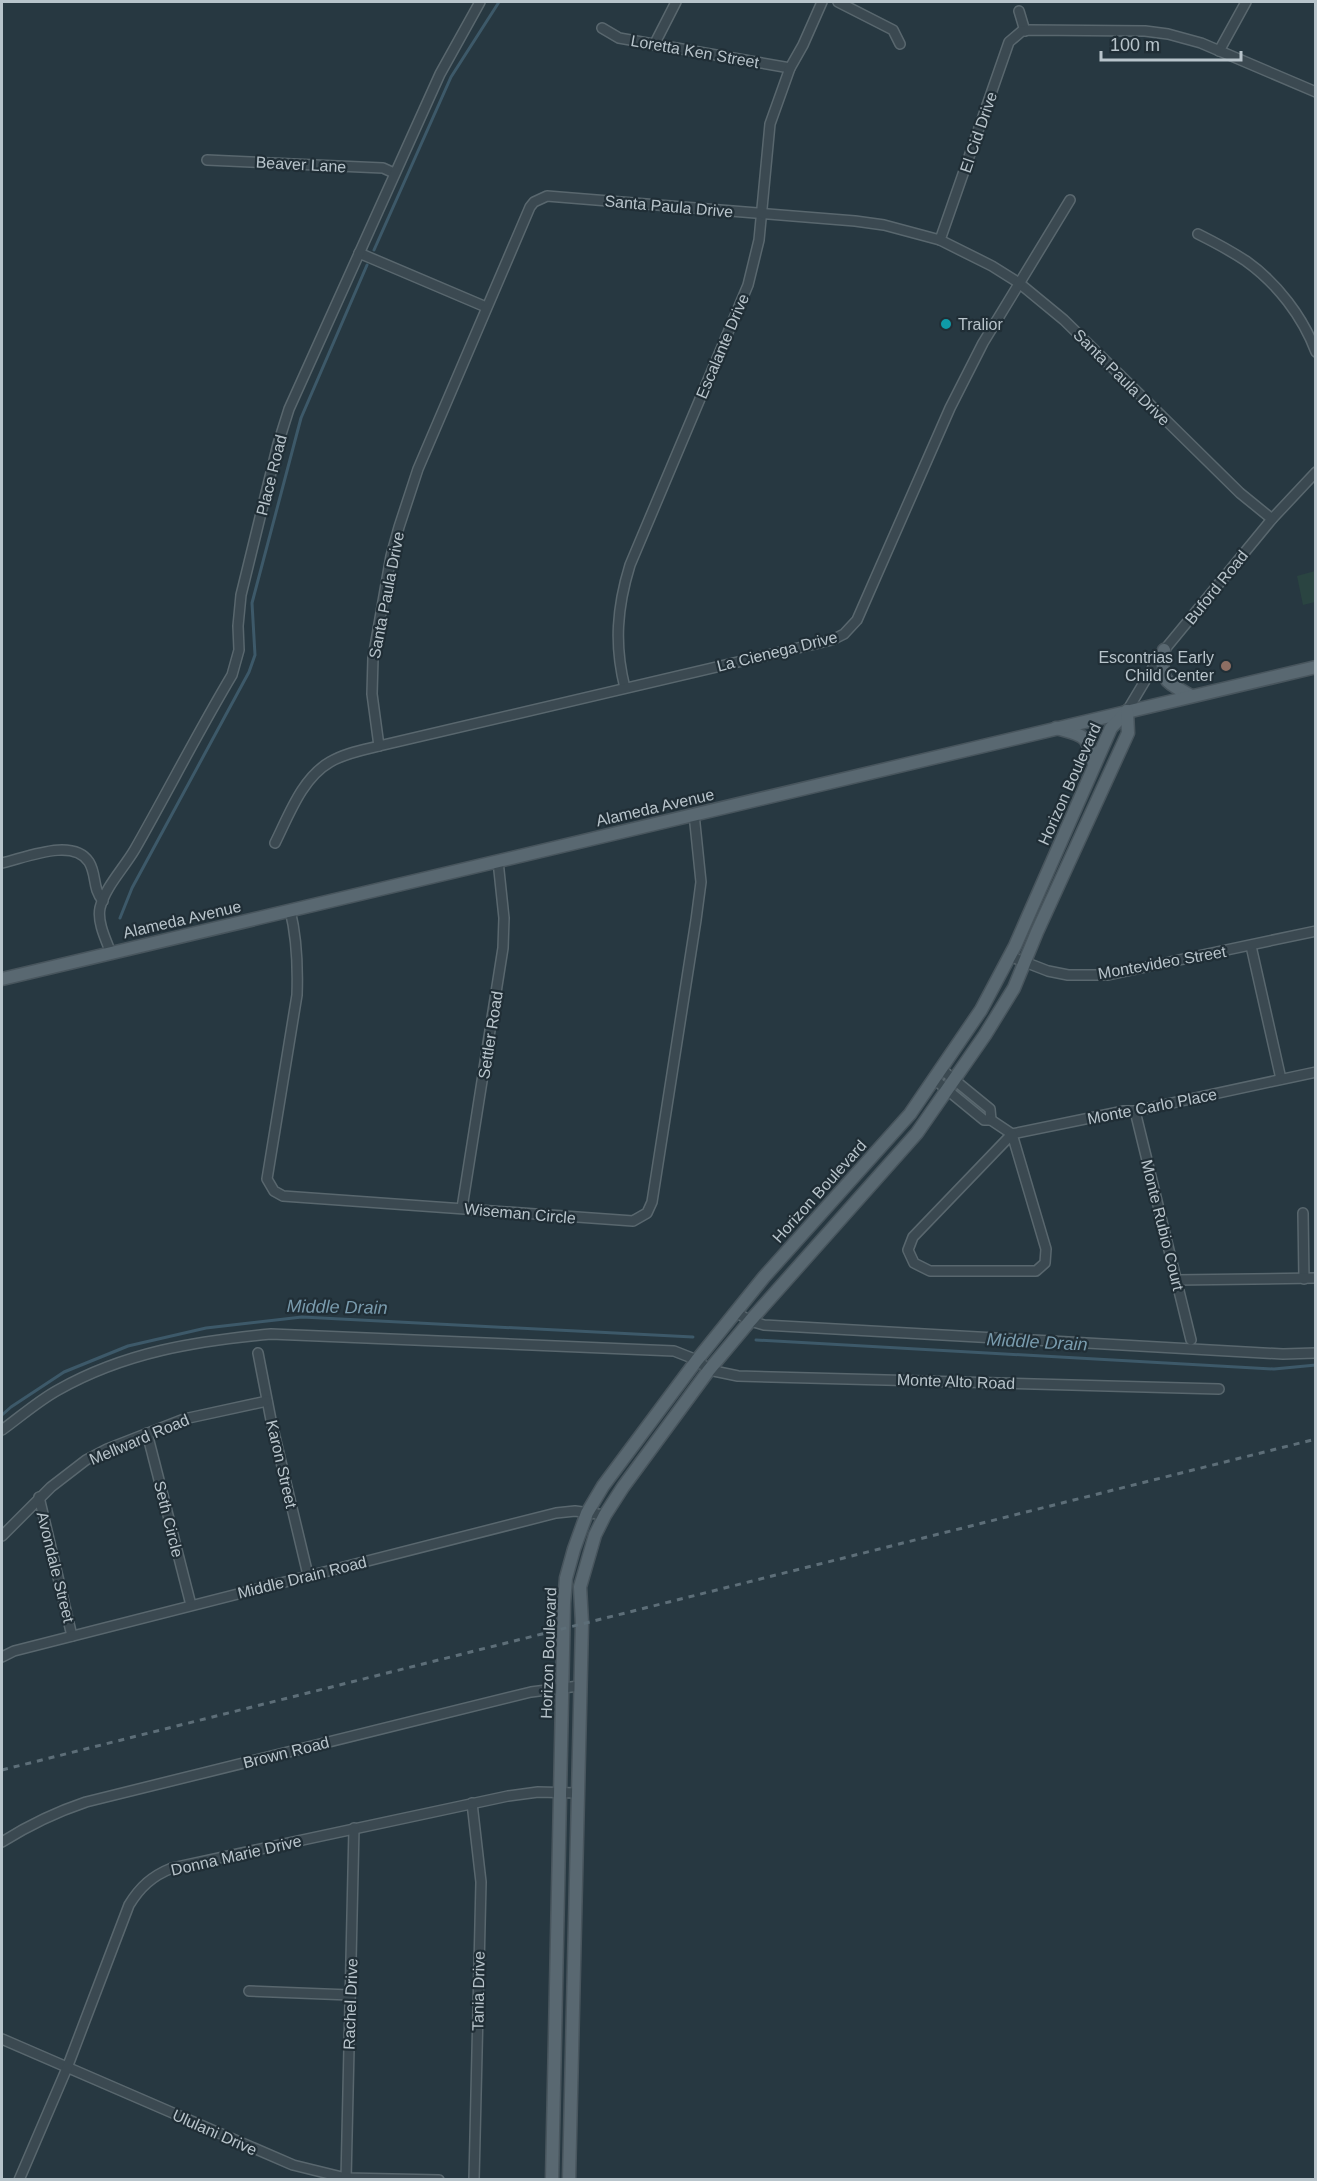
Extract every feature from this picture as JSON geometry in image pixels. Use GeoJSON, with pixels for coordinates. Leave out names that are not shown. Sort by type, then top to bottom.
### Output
{"type":"FeatureCollection","features":[{"type":"Feature","properties":{"kind":"main road"},"geometry":{"type":"LineString","coordinates":[[1164,650],[1161,669],[1164,677],[1191,696]]}},
{"type":"Feature","properties":{"kind":"main road","name":"Alameda Avenue"},"geometry":{"type":"LineString","coordinates":[[2,979],[1316,667]]}},
{"type":"Feature","properties":{"kind":"main road","name":"Horizon Boulevard"},"geometry":{"type":"LineString","coordinates":[[552,2180],[564,1603],[566,1578],[588,1513],[603,1486],[697,1360],[765,1277],[910,1114],[938,1074],[981,1010],[1009,956],[1111,728],[1127,711]]}},
{"type":"Feature","properties":{"kind":"main road","name":"Horizon Boulevard"},"geometry":{"type":"LineString","coordinates":[[569,2180],[582,1623],[580,1587],[595,1535],[623,1487],[709,1370],[917,1133],[948,1090],[1014,988],[1128,733],[1127,711]]}},
{"type":"Feature","properties":{"kind":"main road"},"geometry":{"type":"LineString","coordinates":[[1055,728],[1085,738],[1089,744],[1094,764]]}},
{"type":"Feature","properties":{"kind":"street","name":"Place Road"},"geometry":{"type":"LineString","coordinates":[[103,901],[232,675],[239,650],[238,626],[241,595],[278,444],[289,410],[440,74],[480,2]]}},
{"type":"Feature","properties":{"kind":"street"},"geometry":{"type":"LineString","coordinates":[[654,45],[676,2]]}},
{"type":"Feature","properties":{"kind":"street","name":"Escalante Drive"},"geometry":{"type":"LineString","coordinates":[[626,688],[618,654],[617,633],[622,591],[643,532],[745,295],[757,252],[770,124],[790,68],[822,2]]}},
{"type":"Feature","properties":{"kind":"street"},"geometry":{"type":"LineString","coordinates":[[838,2],[893,30],[900,44]]}},
{"type":"Feature","properties":{"kind":"street"},"geometry":{"type":"LineString","coordinates":[[1219,51],[1246,2]]}},
{"type":"Feature","properties":{"kind":"street"},"geometry":{"type":"LineString","coordinates":[[1019,11],[1024,31],[1145,31],[1187,38],[1316,92]]}},
{"type":"Feature","properties":{"kind":"street","name":"Loretta Ken Street"},"geometry":{"type":"LineString","coordinates":[[602,28],[619,38],[790,68]]}},
{"type":"Feature","properties":{"kind":"street","name":"El Cid Drive"},"geometry":{"type":"LineString","coordinates":[[940,240],[1009,42],[1015,35],[1024,31]]}},
{"type":"Feature","properties":{"kind":"street","name":"Beaver Lane"},"geometry":{"type":"LineString","coordinates":[[207,160],[383,168],[394,173]]}},
{"type":"Feature","properties":{"kind":"street","name":"Santa Paula Drive"},"geometry":{"type":"LineString","coordinates":[[379,746],[373,712],[372,673],[394,546],[418,469],[486,307],[530,207],[540,198],[547,196],[855,221],[884,225],[940,240],[992,266],[1019,283],[1064,320],[1240,493],[1272,519]]}},
{"type":"Feature","properties":{"kind":"street","name":"La Cienega Drive"},"geometry":{"type":"LineString","coordinates":[[275,843],[306,784],[330,761],[342,756],[832,640],[844,634],[852,627],[950,408],[983,344],[1070,200]]}},
{"type":"Feature","properties":{"kind":"street"},"geometry":{"type":"LineString","coordinates":[[1198,234],[1246,261],[1259,272],[1311,329],[1316,352]]}},
{"type":"Feature","properties":{"kind":"street"},"geometry":{"type":"LineString","coordinates":[[359,253],[486,307]]}},
{"type":"Feature","properties":{"kind":"street","name":"Buford Road"},"geometry":{"type":"LineString","coordinates":[[1127,711],[1164,650],[1272,519],[1316,472]]}},
{"type":"Feature","properties":{"kind":"street","name":"Wiseman Circle"},"geometry":{"type":"LineString","coordinates":[[290,910],[297,945],[297,995],[267,1179],[274,1191],[283,1196],[633,1221],[640,1218],[650,1208],[701,882],[694,814]]}},
{"type":"Feature","properties":{"kind":"street"},"geometry":{"type":"LineString","coordinates":[[2,863],[62,849],[79,852],[89,863],[96,892],[103,901],[99,912],[111,953]]}},
{"type":"Feature","properties":{"kind":"street","name":"Settler Road"},"geometry":{"type":"LineString","coordinates":[[462,1208],[503,948],[504,918],[498,861]]}},
{"type":"Feature","properties":{"kind":"street","name":"Montevideo Street"},"geometry":{"type":"LineString","coordinates":[[1009,956],[1024,963],[1068,975],[1108,975],[1316,931]]}},
{"type":"Feature","properties":{"kind":"street"},"geometry":{"type":"LineString","coordinates":[[1251,946],[1281,1079]]}},
{"type":"Feature","properties":{"kind":"street","name":"Monte Carlo Place"},"geometry":{"type":"LineString","coordinates":[[1012,1134],[1124,1111],[1135,1111],[1316,1072]]}},
{"type":"Feature","properties":{"kind":"street"},"geometry":{"type":"LineString","coordinates":[[938,1074],[955,1079],[990,1109],[991,1120]]}},
{"type":"Feature","properties":{"kind":"street"},"geometry":{"type":"LineString","coordinates":[[938,1074],[948,1090],[984,1120],[991,1120],[1012,1134],[1046,1249],[1045,1263],[1036,1271],[930,1271],[914,1263],[908,1250],[913,1237],[1012,1134]]}},
{"type":"Feature","properties":{"kind":"street","name":"Monte Rubio Court"},"geometry":{"type":"LineString","coordinates":[[1135,1111],[1191,1340]]}},
{"type":"Feature","properties":{"kind":"street"},"geometry":{"type":"LineString","coordinates":[[1303,1213],[1304,1279]]}},
{"type":"Feature","properties":{"kind":"street"},"geometry":{"type":"LineString","coordinates":[[1176,1280],[1316,1278]]}},
{"type":"Feature","properties":{"kind":"street"},"geometry":{"type":"LineString","coordinates":[[736,1312],[750,1321],[764,1325],[1260,1353],[1316,1353]]}},
{"type":"Feature","properties":{"kind":"street"},"geometry":{"type":"LineString","coordinates":[[2,1430],[57,1390],[117,1364],[159,1350],[212,1340],[271,1334],[674,1351],[697,1360],[709,1370]]}},
{"type":"Feature","properties":{"kind":"street","name":"Karon Street"},"geometry":{"type":"LineString","coordinates":[[258,1353],[308,1575]]}},
{"type":"Feature","properties":{"kind":"street","name":"Monte Alto Road"},"geometry":{"type":"LineString","coordinates":[[709,1370],[749,1376],[1219,1389]]}},
{"type":"Feature","properties":{"kind":"street","name":"Mellward Road"},"geometry":{"type":"LineString","coordinates":[[2,1536],[39,1497],[66,1474],[106,1449],[184,1419],[267,1401]]}},
{"type":"Feature","properties":{"kind":"street","name":"Seth Circle"},"geometry":{"type":"LineString","coordinates":[[147,1434],[191,1605]]}},
{"type":"Feature","properties":{"kind":"street","name":"Avondale Street"},"geometry":{"type":"LineString","coordinates":[[39,1497],[72,1636]]}},
{"type":"Feature","properties":{"kind":"street","name":"Middle Drain Road"},"geometry":{"type":"LineString","coordinates":[[2,1657],[14,1651],[556,1513],[575,1511],[605,1515]]}},
{"type":"Feature","properties":{"kind":"street","name":"Brown Road"},"geometry":{"type":"LineString","coordinates":[[2,1842],[32,1824],[86,1802],[531,1692],[579,1686]]}},
{"type":"Feature","properties":{"kind":"street","name":"Donna Marie Drive"},"geometry":{"type":"LineString","coordinates":[[19,2180],[67,2068],[129,1905],[150,1879],[172,1868],[472,1803],[538,1792],[577,1793]]}},
{"type":"Feature","properties":{"kind":"street","name":"Tania Drive"},"geometry":{"type":"LineString","coordinates":[[472,1803],[479,1853],[481,1911],[474,2180]]}},
{"type":"Feature","properties":{"kind":"street","name":"Rachel Drive"},"geometry":{"type":"LineString","coordinates":[[346,2179],[354,1828]]}},
{"type":"Feature","properties":{"kind":"street"},"geometry":{"type":"LineString","coordinates":[[249,1991],[350,1995]]}},
{"type":"Feature","properties":{"kind":"street","name":"Ululani Drive"},"geometry":{"type":"LineString","coordinates":[[2,2039],[270,2156],[317,2172],[346,2179],[439,2180]]}},
{"type":"Feature","properties":{"kind":"green space"},"geometry":{"type":"Polygon","coordinates":[[[1315,571],[1315,602],[1303,605],[1297,576],[1315,571]]]}},
{"type":"Feature","properties":{"kind":"waterway"},"geometry":{"type":"LineString","coordinates":[[374,250],[451,77],[499,2]]}},
{"type":"Feature","properties":{"kind":"waterway"},"geometry":{"type":"LineString","coordinates":[[120,918],[132,888],[249,672],[255,655],[252,603],[301,418],[367,265]]}},
{"type":"Feature","properties":{"kind":"waterway","name":"Middle Drain"},"geometry":{"type":"LineString","coordinates":[[2,1415],[64,1372],[128,1346],[206,1328],[302,1317],[693,1337]]}},
{"type":"Feature","properties":{"kind":"waterway","name":"Middle Drain"},"geometry":{"type":"LineString","coordinates":[[756,1340],[1274,1369],[1316,1365]]}},
{"type":"Feature","properties":{"kind":"railway"},"geometry":{"type":"LineString","coordinates":[[2,1770],[1316,1439]]}},
{"type":"Feature","properties":{"kind":"place","name":"Tralior"},"geometry":{"type":"Point","coordinates":[946,324]}},
{"type":"Feature","properties":{"kind":"place","name":"Escontrias Early Child Center"},"geometry":{"type":"Point","coordinates":[1226,666]}}]}
